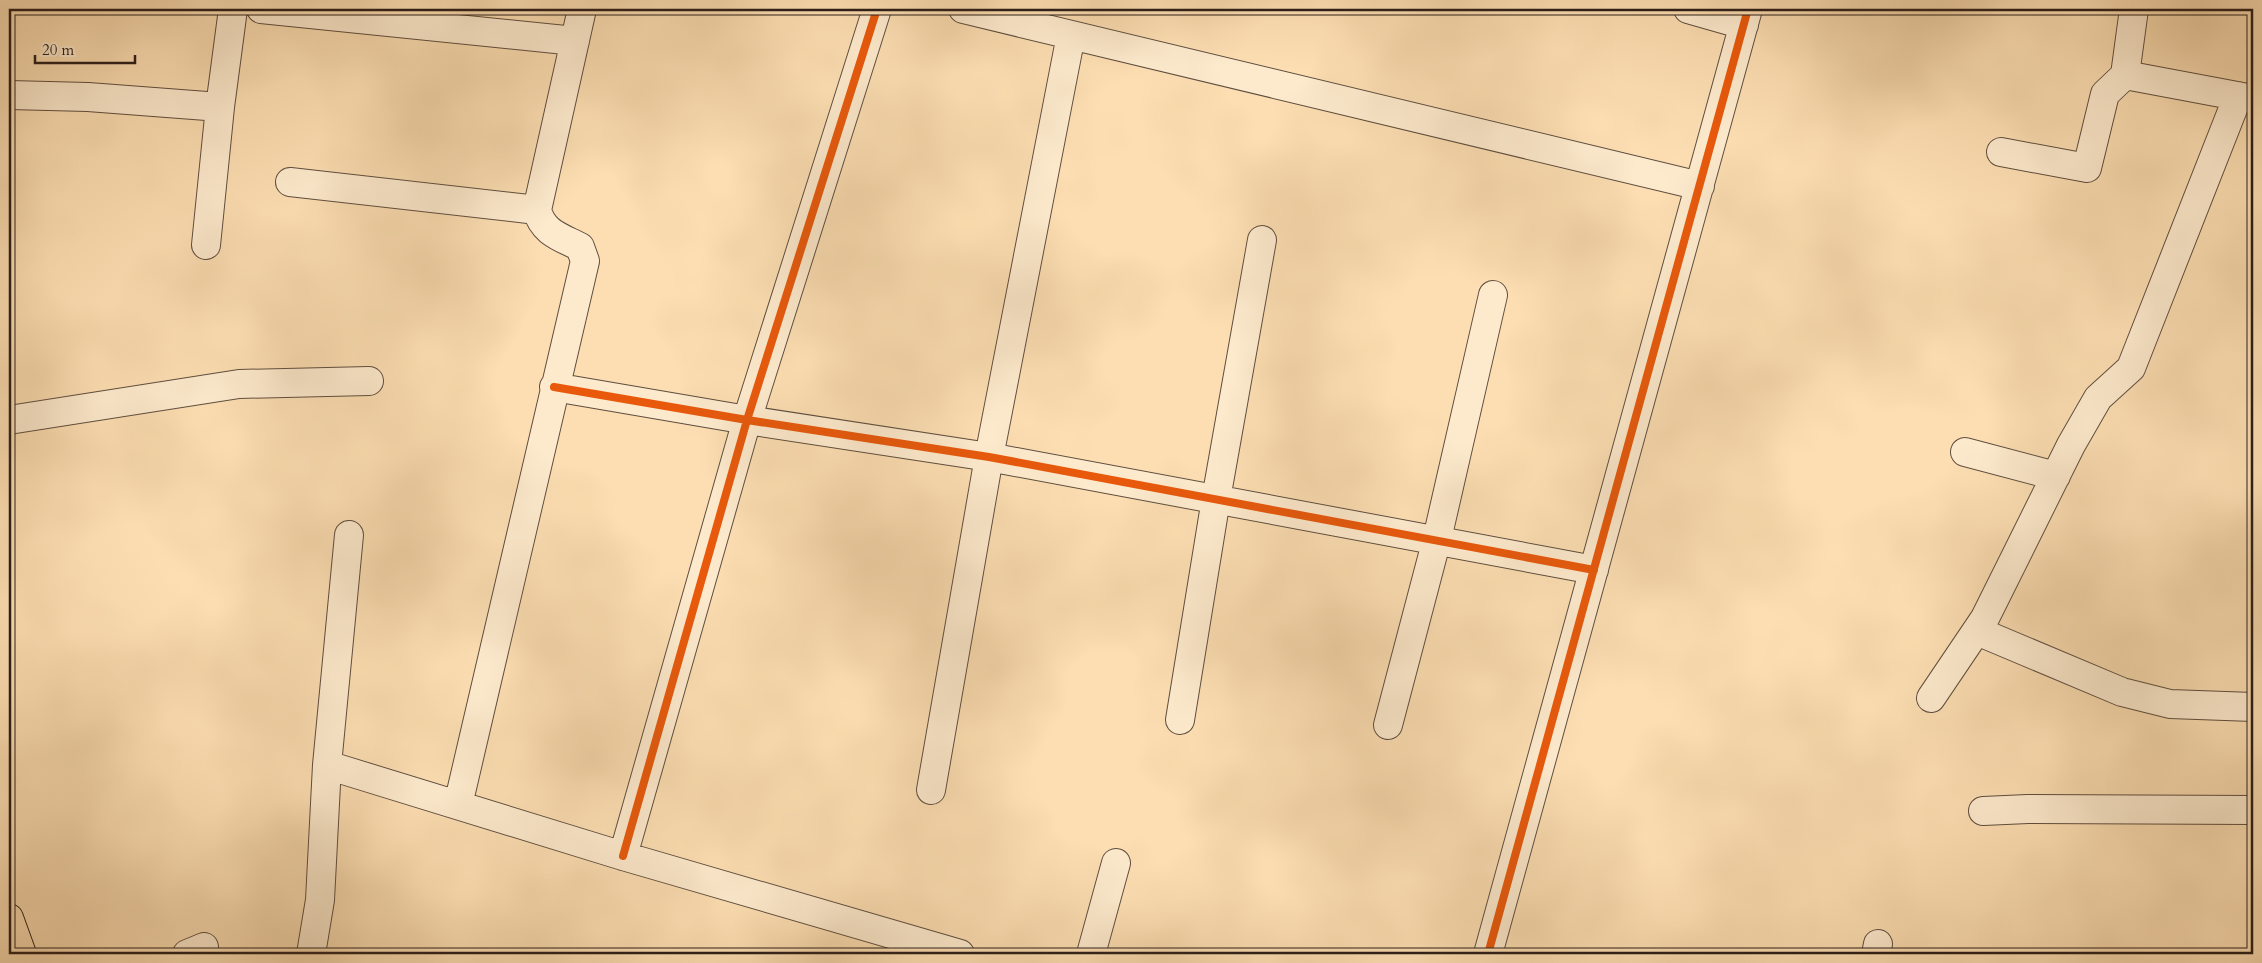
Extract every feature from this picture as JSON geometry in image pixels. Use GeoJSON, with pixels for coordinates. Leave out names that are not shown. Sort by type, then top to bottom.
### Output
{"type":"FeatureCollection","features":[{"type":"Feature","properties":{"kind":"main road"},"geometry":{"type":"LineString","coordinates":[[9,918],[22,954]]}},
{"type":"Feature","properties":{"kind":"street"},"geometry":{"type":"LineString","coordinates":[[206,246],[220,106],[233,9]]}},
{"type":"Feature","properties":{"kind":"street"},"geometry":{"type":"LineString","coordinates":[[261,9],[575,41]]}},
{"type":"Feature","properties":{"kind":"street"},"geometry":{"type":"LineString","coordinates":[[458,805],[554,387],[585,261],[580,247],[550,232],[540,223],[536,210],[582,9]]}},
{"type":"Feature","properties":{"kind":"street"},"geometry":{"type":"LineString","coordinates":[[622,856],[747,420],[877,9]]}},
{"type":"Feature","properties":{"kind":"street"},"geometry":{"type":"LineString","coordinates":[[963,9],[1700,186]]}},
{"type":"Feature","properties":{"kind":"street"},"geometry":{"type":"LineString","coordinates":[[1488,954],[1746,17],[1688,9]]}},
{"type":"Feature","properties":{"kind":"street"},"geometry":{"type":"LineString","coordinates":[[2002,152],[2087,168],[2105,94],[2124,75],[2134,9]]}},
{"type":"Feature","properties":{"kind":"street"},"geometry":{"type":"LineString","coordinates":[[931,790],[989,457],[1071,35]]}},
{"type":"Feature","properties":{"kind":"street"},"geometry":{"type":"LineString","coordinates":[[1931,698],[1986,618],[2071,445],[2098,398],[2132,368],[2246,98],[2124,75]]}},
{"type":"Feature","properties":{"kind":"street"},"geometry":{"type":"LineString","coordinates":[[9,95],[88,97],[220,106]]}},
{"type":"Feature","properties":{"kind":"street"},"geometry":{"type":"LineString","coordinates":[[290,182],[536,210]]}},
{"type":"Feature","properties":{"kind":"street"},"geometry":{"type":"LineString","coordinates":[[1180,720],[1216,499],[1262,240]]}},
{"type":"Feature","properties":{"kind":"street"},"geometry":{"type":"LineString","coordinates":[[1388,725],[1437,539],[1493,295]]}},
{"type":"Feature","properties":{"kind":"street"},"geometry":{"type":"LineString","coordinates":[[9,420],[239,384],[369,381]]}},
{"type":"Feature","properties":{"kind":"street"},"geometry":{"type":"LineString","coordinates":[[554,387],[747,420],[989,457],[1437,539],[1594,570]]}},
{"type":"Feature","properties":{"kind":"street"},"geometry":{"type":"LineString","coordinates":[[1965,452],[2056,476]]}},
{"type":"Feature","properties":{"kind":"street"},"geometry":{"type":"LineString","coordinates":[[311,954],[320,900],[327,766],[349,535]]}},
{"type":"Feature","properties":{"kind":"street"},"geometry":{"type":"LineString","coordinates":[[1977,631],[2122,692],[2170,704],[2253,707]]}},
{"type":"Feature","properties":{"kind":"street"},"geometry":{"type":"LineString","coordinates":[[327,766],[622,856],[960,954]]}},
{"type":"Feature","properties":{"kind":"street"},"geometry":{"type":"LineString","coordinates":[[1983,811],[2028,809],[2253,810]]}},
{"type":"Feature","properties":{"kind":"street"},"geometry":{"type":"LineString","coordinates":[[1091,954],[1116,863]]}},
{"type":"Feature","properties":{"kind":"cycle path"},"geometry":{"type":"LineString","coordinates":[[623,856],[747,420],[877,9]]}},
{"type":"Feature","properties":{"kind":"cycle path"},"geometry":{"type":"LineString","coordinates":[[1488,954],[1748,9]]}},
{"type":"Feature","properties":{"kind":"cycle path"},"geometry":{"type":"LineString","coordinates":[[554,387],[747,420],[989,457],[1594,570]]}}]}
